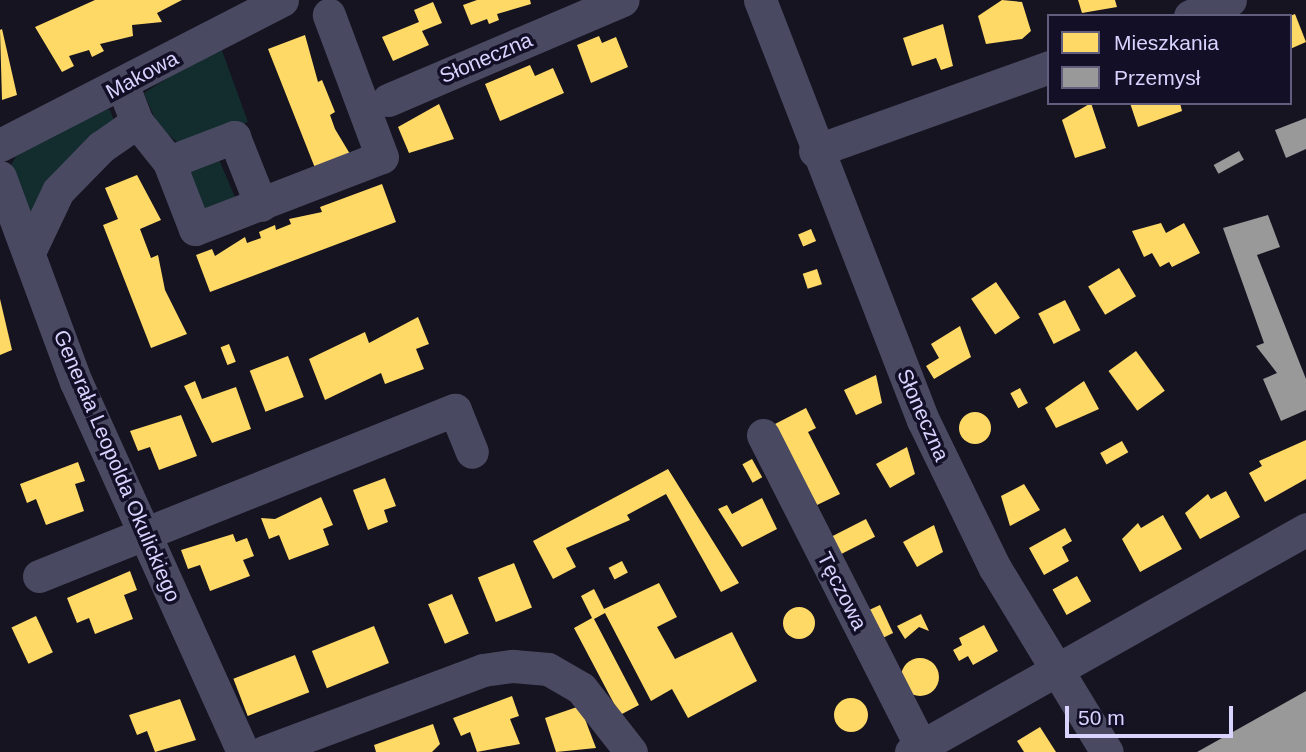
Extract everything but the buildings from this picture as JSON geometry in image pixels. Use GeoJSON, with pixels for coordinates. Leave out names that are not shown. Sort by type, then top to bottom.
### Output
{"type":"FeatureCollection","features":[{"type":"Feature","properties":{"kind":"street","name":"Makowa"},"geometry":{"type":"LineString","coordinates":[[0,145],[122,86],[282,0]]}},
{"type":"Feature","properties":{"kind":"street","name":"Słoneczna"},"geometry":{"type":"LineString","coordinates":[[388,100],[623,0]]}},
{"type":"Feature","properties":{"kind":"street","name":"Słoneczna"},"geometry":{"type":"LineString","coordinates":[[760,0],[815,150],[923,420],[1053,668],[1107,752]]}},
{"type":"Feature","properties":{"kind":"street"},"geometry":{"type":"LineString","coordinates":[[1195,14],[1230,0]]}},
{"type":"Feature","properties":{"kind":"street"},"geometry":{"type":"LineString","coordinates":[[122,86],[137,122],[169,162],[195,229],[382,158],[329,15]]}},
{"type":"Feature","properties":{"kind":"street"},"geometry":{"type":"LineString","coordinates":[[815,150],[1047,67]]}},
{"type":"Feature","properties":{"kind":"street"},"geometry":{"type":"LineString","coordinates":[[30,250],[58,191],[101,147],[137,122]]}},
{"type":"Feature","properties":{"kind":"street"},"geometry":{"type":"LineString","coordinates":[[169,162],[234,137],[261,205]]}},
{"type":"Feature","properties":{"kind":"street","name":"Generała Leopolda Okulickiego"},"geometry":{"type":"LineString","coordinates":[[0,177],[30,250],[76,382],[243,752]]}},
{"type":"Feature","properties":{"kind":"street"},"geometry":{"type":"LineString","coordinates":[[39,576],[143,531],[455,410],[472,452]]}},
{"type":"Feature","properties":{"kind":"street","name":"Tęczowa"},"geometry":{"type":"LineString","coordinates":[[763,435],[916,749]]}},
{"type":"Feature","properties":{"kind":"street"},"geometry":{"type":"LineString","coordinates":[[916,749],[1053,668],[1306,529]]}},
{"type":"Feature","properties":{"kind":"street"},"geometry":{"type":"LineString","coordinates":[[264,752],[483,670],[513,667],[548,669],[581,688],[631,752]]}},
{"type":"Feature","properties":{"kind":"green space"},"geometry":{"type":"Polygon","coordinates":[[[220,45],[248,122],[183,147],[158,126],[144,93],[220,45]]]}},
{"type":"Feature","properties":{"kind":"green space"},"geometry":{"type":"Polygon","coordinates":[[[100,108],[110,110],[114,120],[29,224],[11,165],[19,151],[100,108]]]}},
{"type":"Feature","properties":{"kind":"green space"},"geometry":{"type":"Polygon","coordinates":[[[218,157],[237,202],[209,217],[180,171],[218,157]]]}}]}
